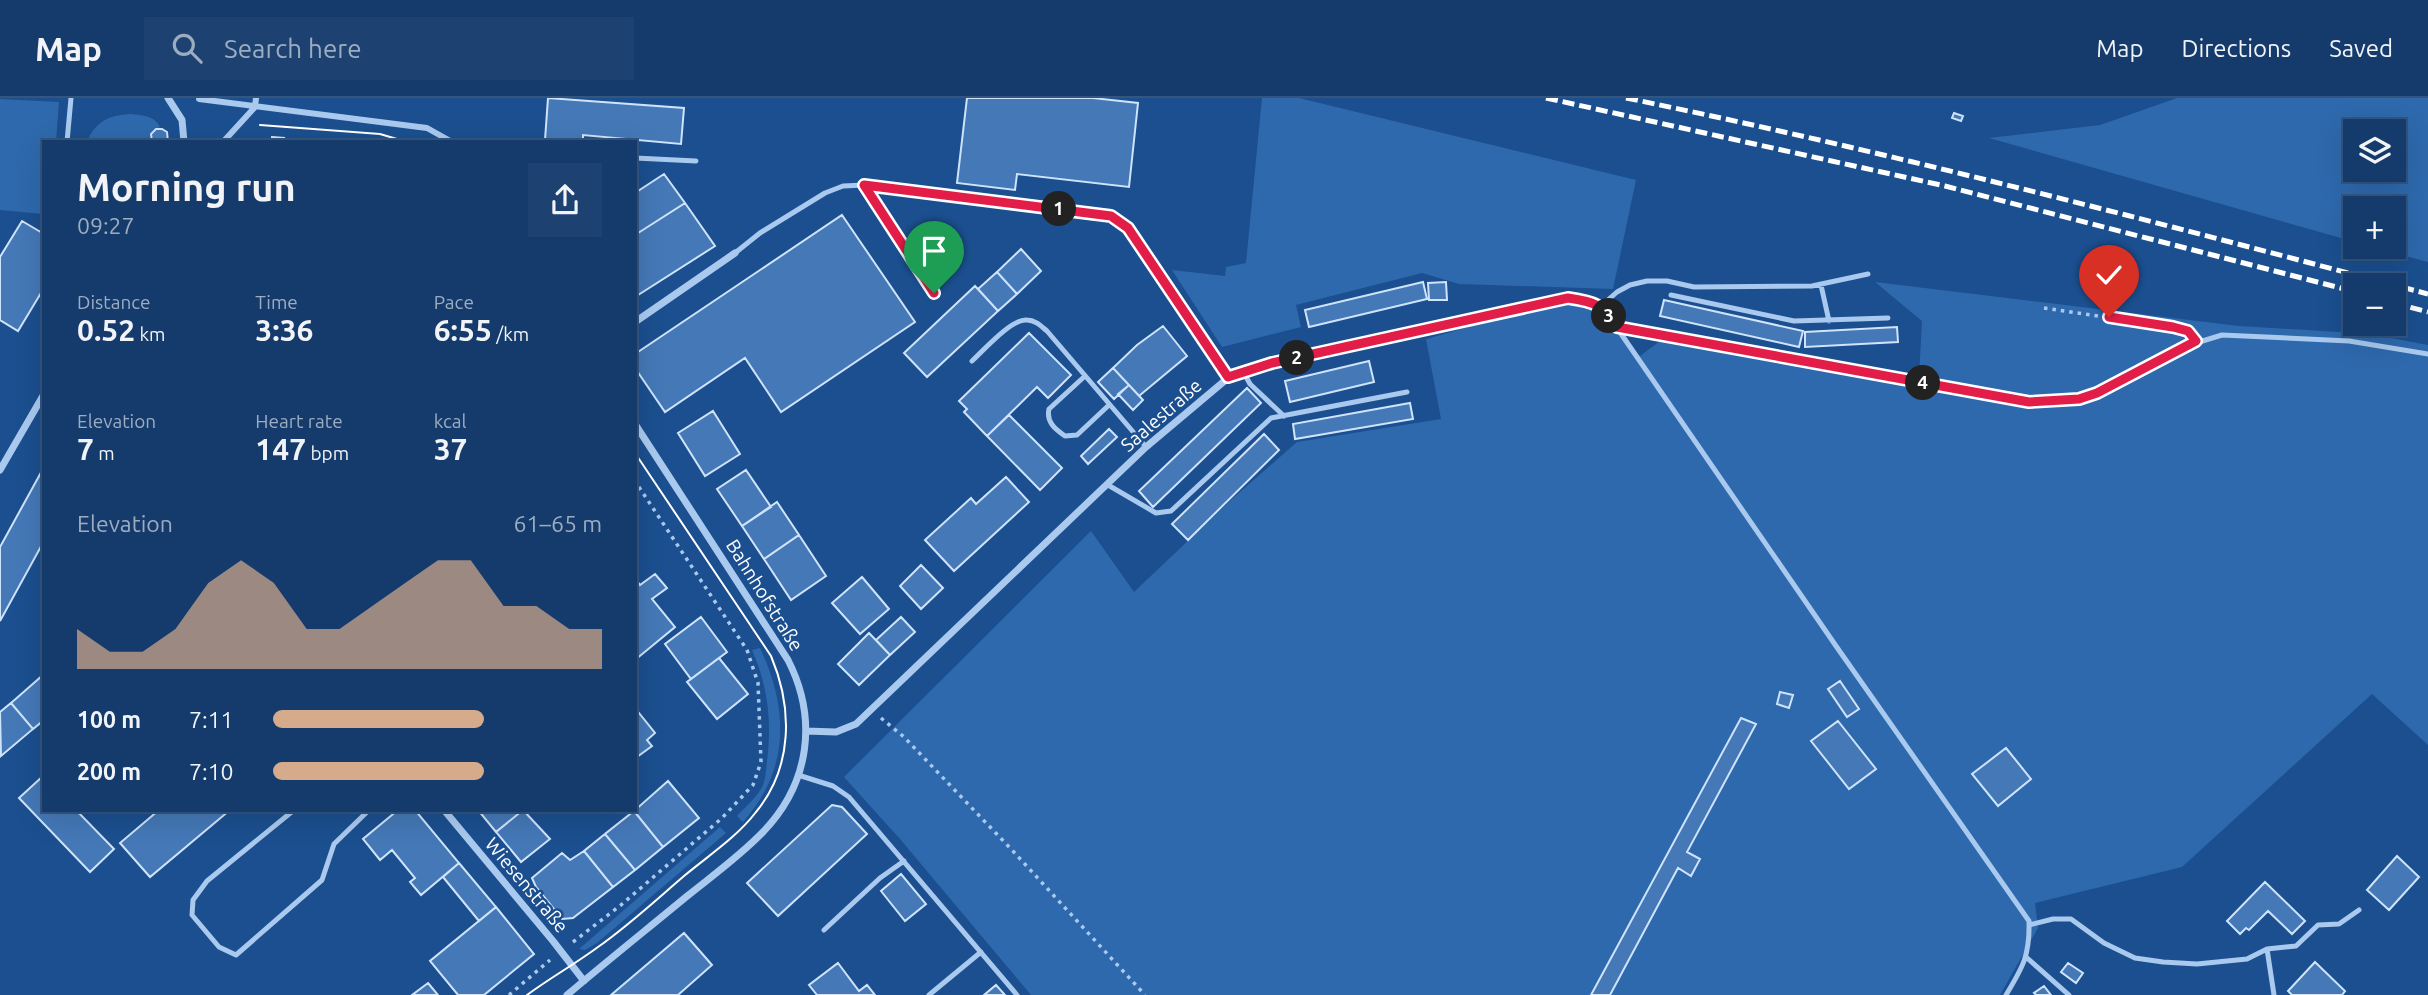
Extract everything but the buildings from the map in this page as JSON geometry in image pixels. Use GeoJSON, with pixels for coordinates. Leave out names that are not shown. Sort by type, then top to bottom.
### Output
{"type":"FeatureCollection","features":[{"type":"Feature","properties":{"kind":"street"},"geometry":{"type":"LineString","coordinates":[[168,98],[182,120],[184,140]]}},
{"type":"Feature","properties":{"kind":"street"},"geometry":{"type":"LineString","coordinates":[[225,140],[255,107],[256,98]]}},
{"type":"Feature","properties":{"kind":"street"},"geometry":{"type":"LineString","coordinates":[[199,99],[427,128],[448,140]]}},
{"type":"Feature","properties":{"kind":"street"},"geometry":{"type":"LineString","coordinates":[[427,128],[436,140]]}},
{"type":"Feature","properties":{"kind":"street"},"geometry":{"type":"LineString","coordinates":[[637,321],[735,253]]}},
{"type":"Feature","properties":{"kind":"street","name":"Saalestraße"},"geometry":{"type":"LineString","coordinates":[[806,731],[842,730],[856,724],[1146,447],[1228,377],[1272,363],[1568,298],[1586,300],[1601,307]]}},
{"type":"Feature","properties":{"kind":"street"},"geometry":{"type":"LineString","coordinates":[[1601,307],[1617,327]]}},
{"type":"Feature","properties":{"kind":"street"},"geometry":{"type":"LineString","coordinates":[[0,470],[42,397]]}},
{"type":"Feature","properties":{"kind":"street","name":"Bahnhofstraße"},"geometry":{"type":"LineString","coordinates":[[567,995],[752,843],[782,810],[799,775],[804,754],[806,711],[801,689],[783,649],[637,427]]}},
{"type":"Feature","properties":{"kind":"street","name":"Wiesenstraße"},"geometry":{"type":"LineString","coordinates":[[446,812],[584,981]]}},
{"type":"Feature","properties":{"kind":"lane"},"geometry":{"type":"LineString","coordinates":[[67,140],[71,98]]}},
{"type":"Feature","properties":{"kind":"lane"},"geometry":{"type":"LineString","coordinates":[[637,158],[696,161]]}},
{"type":"Feature","properties":{"kind":"lane"},"geometry":{"type":"LineString","coordinates":[[864,185],[934,293]]}},
{"type":"Feature","properties":{"kind":"lane"},"geometry":{"type":"LineString","coordinates":[[735,253],[760,233],[825,193],[843,186],[864,185],[1111,216],[1128,228],[1228,377]]}},
{"type":"Feature","properties":{"kind":"lane"},"geometry":{"type":"LineString","coordinates":[[1601,307],[1617,292],[1638,283],[1667,281],[1681,285],[1821,285],[1868,274]]}},
{"type":"Feature","properties":{"kind":"lane"},"geometry":{"type":"LineString","coordinates":[[1681,285],[1682,297]]}},
{"type":"Feature","properties":{"kind":"lane"},"geometry":{"type":"LineString","coordinates":[[1821,285],[1829,321]]}},
{"type":"Feature","properties":{"kind":"lane"},"geometry":{"type":"LineString","coordinates":[[1671,295],[1794,321],[1888,318]]}},
{"type":"Feature","properties":{"kind":"lane"},"geometry":{"type":"LineString","coordinates":[[972,361],[1013,323],[1028,320],[1047,331],[1146,447]]}},
{"type":"Feature","properties":{"kind":"lane"},"geometry":{"type":"LineString","coordinates":[[1617,327],[2029,402],[2068,400],[2097,393],[2196,341],[2222,335],[2349,341],[2428,354]]}},
{"type":"Feature","properties":{"kind":"lane"},"geometry":{"type":"LineString","coordinates":[[1617,327],[2029,921],[2030,945],[2006,995]]}},
{"type":"Feature","properties":{"kind":"lane"},"geometry":{"type":"LineString","coordinates":[[1244,373],[1251,384],[1284,416]]}},
{"type":"Feature","properties":{"kind":"lane"},"geometry":{"type":"LineString","coordinates":[[1085,376],[1049,409],[1049,423],[1065,436],[1077,435],[1109,405]]}},
{"type":"Feature","properties":{"kind":"lane"},"geometry":{"type":"LineString","coordinates":[[1108,485],[1156,513],[1171,510],[1271,418],[1407,391]]}},
{"type":"Feature","properties":{"kind":"lane"},"geometry":{"type":"LineString","coordinates":[[799,775],[833,786],[849,797],[1017,995]]}},
{"type":"Feature","properties":{"kind":"lane"},"geometry":{"type":"LineString","coordinates":[[292,812],[207,881],[193,900],[192,915],[219,947],[236,955],[322,880],[334,844],[367,812]]}},
{"type":"Feature","properties":{"kind":"lane"},"geometry":{"type":"LineString","coordinates":[[824,930],[880,878],[904,861]]}},
{"type":"Feature","properties":{"kind":"lane"},"geometry":{"type":"LineString","coordinates":[[2029,925],[2053,919],[2071,919],[2104,943],[2135,958],[2197,964],[2247,959],[2267,949],[2296,946],[2318,925],[2339,924],[2359,910]]}},
{"type":"Feature","properties":{"kind":"lane"},"geometry":{"type":"LineString","coordinates":[[2267,949],[2274,995]]}},
{"type":"Feature","properties":{"kind":"lane"},"geometry":{"type":"LineString","coordinates":[[929,995],[981,952]]}},
{"type":"Feature","properties":{"kind":"lane"},"geometry":{"type":"LineString","coordinates":[[2026,957],[2069,995]]}},
{"type":"Feature","properties":{"kind":"path"},"geometry":{"type":"LineString","coordinates":[[2044,307],[2173,327],[2188,331],[2196,341]]}},
{"type":"Feature","properties":{"kind":"path"},"geometry":{"type":"LineString","coordinates":[[509,995],[621,905],[722,818],[753,785],[761,762],[758,683],[747,650],[637,484]]}},
{"type":"Feature","properties":{"kind":"path"},"geometry":{"type":"LineString","coordinates":[[870,710],[904,737],[1145,995]]}},
{"type":"Feature","properties":{"kind":"shaded area"},"geometry":{"type":"Polygon","coordinates":[[[1262,98],[1299,98],[1636,180],[1613,289],[1459,284],[1422,273],[1296,305],[1301,327],[1222,347],[1172,270],[1225,276],[1226,267],[1246,263],[1262,98]]]}},
{"type":"Feature","properties":{"kind":"shaded area"},"geometry":{"type":"Polygon","coordinates":[[[2177,98],[2428,98],[2428,262],[2406,256],[2406,196],[2343,196],[2343,239],[1989,138],[2100,125],[2177,98]]]}},
{"type":"Feature","properties":{"kind":"shaded area"},"geometry":{"type":"Polygon","coordinates":[[[0,99],[59,102],[56,140],[42,140],[42,214],[0,210],[0,99]]]}},
{"type":"Feature","properties":{"kind":"shaded area"},"geometry":{"type":"Polygon","coordinates":[[[131,114],[148,117],[155,120],[160,127],[150,133],[151,140],[88,140],[99,124],[116,116],[131,114]]]}},
{"type":"Feature","properties":{"kind":"shaded area"},"geometry":{"type":"Polygon","coordinates":[[[1875,282],[2239,326],[2343,332],[2343,336],[2381,336],[2428,345],[2428,745],[2372,694],[2182,867],[2035,903],[2038,928],[2000,995],[1031,995],[900,839],[844,777],[1091,531],[1134,592],[1233,498],[1297,442],[1441,419],[1426,339],[1539,309],[1563,304],[1595,303],[1619,326],[1640,356],[1672,332],[1919,378],[1922,321],[1875,282]]]}},
{"type":"Feature","properties":{"kind":"shaded area"},"geometry":{"type":"Polygon","coordinates":[[[760,648],[776,694],[780,738],[770,781],[743,822],[737,816],[754,799],[766,774],[769,718],[765,691],[752,650],[760,648]]]}},
{"type":"Feature","properties":{"kind":"shaded area"},"geometry":{"type":"Polygon","coordinates":[[[720,827],[726,833],[597,943],[585,950],[579,949],[720,827]]]}},
{"type":"Feature","properties":{"kind":"tram line"},"geometry":{"type":"LineString","coordinates":[[260,125],[380,134],[400,140]]}},
{"type":"Feature","properties":{"kind":"tram line"},"geometry":{"type":"LineString","coordinates":[[527,995],[620,930],[740,830],[768,795],[783,757],[786,716],[771,656],[637,456]]}},
{"type":"Feature","properties":{"kind":"railway"},"geometry":{"type":"LineString","coordinates":[[1546,98],[1945,186],[2343,289]]}},
{"type":"Feature","properties":{"kind":"railway"},"geometry":{"type":"LineString","coordinates":[[1626,98],[1928,166],[2428,294]]}},
{"type":"Feature","properties":{"kind":"railway"},"geometry":{"type":"LineString","coordinates":[[2406,306],[2428,312]]}},
{"type":"Feature","properties":{"kind":"route"},"geometry":{"type":"LineString","coordinates":[[934,293],[864,185],[1111,216],[1128,228],[1228,377],[1272,363],[1568,298],[1586,300],[1604,308],[1617,327],[2029,402],[2079,399],[2097,393],[2196,341],[2188,331],[2109,317]]}}]}
